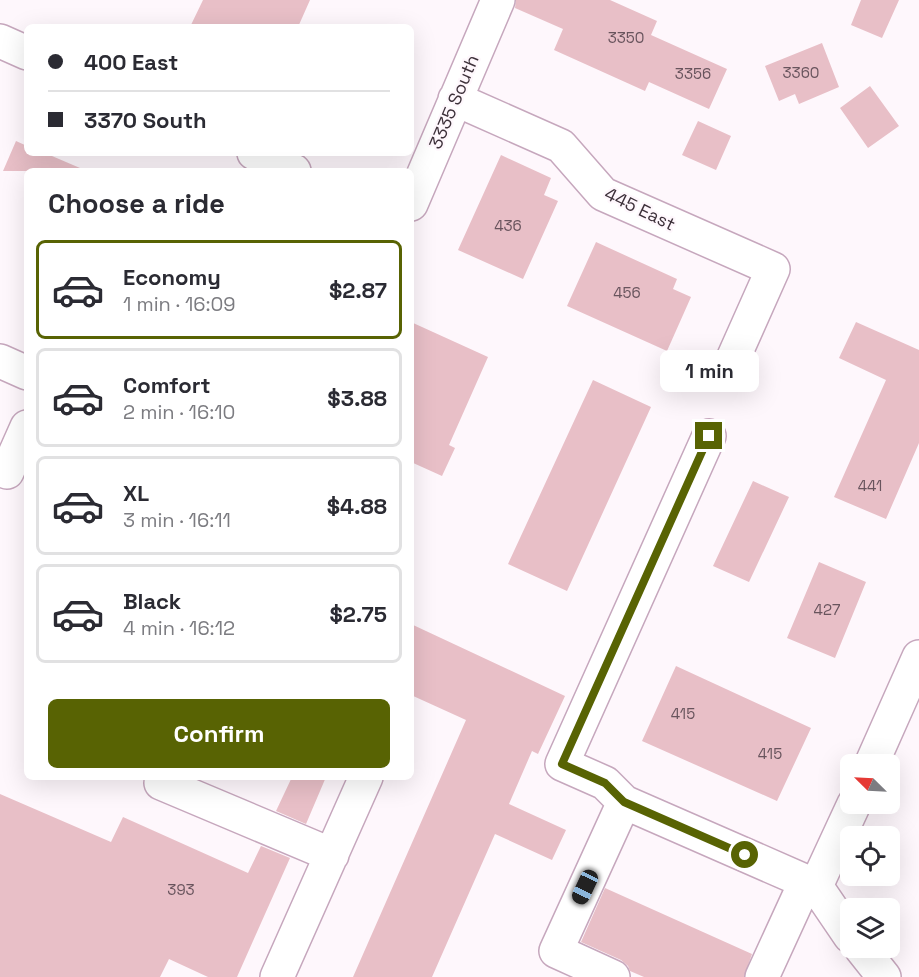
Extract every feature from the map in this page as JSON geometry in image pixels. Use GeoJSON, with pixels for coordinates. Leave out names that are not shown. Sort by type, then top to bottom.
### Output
{"type":"FeatureCollection","features":[{"type":"Feature","properties":{"kind":"street","name":"3335 South"},"geometry":{"type":"LineString","coordinates":[[414,197],[498,0]]}},
{"type":"Feature","properties":{"kind":"street"},"geometry":{"type":"LineString","coordinates":[[0,41],[24,52]]}},
{"type":"Feature","properties":{"kind":"street","name":"445 East"},"geometry":{"type":"LineString","coordinates":[[455,99],[561,146],[603,194],[773,269],[728,370]]}},
{"type":"Feature","properties":{"kind":"street"},"geometry":{"type":"LineString","coordinates":[[261,156],[287,168]]}},
{"type":"Feature","properties":{"kind":"street"},"geometry":{"type":"LineString","coordinates":[[0,361],[24,372]]}},
{"type":"Feature","properties":{"kind":"street"},"geometry":{"type":"LineString","coordinates":[[0,469],[7,472],[24,434]]}},
{"type":"Feature","properties":{"kind":"street"},"geometry":{"type":"LineString","coordinates":[[709,436],[562,764],[605,783],[624,802],[811,883],[840,922]]}},
{"type":"Feature","properties":{"kind":"street"},"geometry":{"type":"LineString","coordinates":[[876,754],[919,657]]}},
{"type":"Feature","properties":{"kind":"street"},"geometry":{"type":"LineString","coordinates":[[277,977],[365,780]]}},
{"type":"Feature","properties":{"kind":"street"},"geometry":{"type":"LineString","coordinates":[[161,783],[332,855]]}},
{"type":"Feature","properties":{"kind":"street"},"geometry":{"type":"LineString","coordinates":[[613,977],[556,951],[624,802]]}},
{"type":"Feature","properties":{"kind":"street"},"geometry":{"type":"LineString","coordinates":[[762,977],[849,814]]}},
{"type":"Feature","properties":{"kind":"street"},"geometry":{"type":"LineString","coordinates":[[869,958],[884,977]]}},
{"type":"Feature","properties":{"kind":"building"},"geometry":{"type":"Polygon","coordinates":[[[203,0],[310,0],[299,24],[191,24],[203,0]]]}},
{"type":"Feature","properties":{"kind":"building"},"geometry":{"type":"Polygon","coordinates":[[[516,0],[610,0],[657,21],[651,35],[727,69],[709,109],[649,82],[645,91],[554,50],[563,29],[515,8],[516,0]]]}},
{"type":"Feature","properties":{"kind":"building"},"geometry":{"type":"Polygon","coordinates":[[[861,0],[899,0],[882,38],[851,25],[861,0]]]}},
{"type":"Feature","properties":{"kind":"building"},"geometry":{"type":"Polygon","coordinates":[[[822,43],[839,87],[799,104],[795,94],[779,101],[765,66],[822,43]]]}},
{"type":"Feature","properties":{"kind":"building"},"geometry":{"type":"Polygon","coordinates":[[[870,86],[899,126],[868,148],[840,108],[870,86]]]}},
{"type":"Feature","properties":{"kind":"building"},"geometry":{"type":"Polygon","coordinates":[[[698,121],[731,136],[716,170],[682,155],[698,121]]]}},
{"type":"Feature","properties":{"kind":"building"},"geometry":{"type":"Polygon","coordinates":[[[16,141],[24,145],[24,156],[52,156],[80,168],[24,168],[24,171],[3,171],[16,141]]]}},
{"type":"Feature","properties":{"kind":"building"},"geometry":{"type":"Polygon","coordinates":[[[501,155],[551,178],[544,195],[558,201],[523,279],[458,250],[501,155]]]}},
{"type":"Feature","properties":{"kind":"building"},"geometry":{"type":"Polygon","coordinates":[[[596,242],[677,279],[673,289],[691,297],[667,351],[567,306],[596,242]]]}},
{"type":"Feature","properties":{"kind":"building"},"geometry":{"type":"Polygon","coordinates":[[[856,322],[919,350],[919,443],[886,519],[834,497],[886,380],[839,358],[856,322]]]}},
{"type":"Feature","properties":{"kind":"building"},"geometry":{"type":"Polygon","coordinates":[[[414,323],[488,357],[449,445],[455,448],[442,476],[414,463],[414,323]]]}},
{"type":"Feature","properties":{"kind":"building"},"geometry":{"type":"Polygon","coordinates":[[[593,380],[651,407],[567,591],[508,564],[593,380]]]}},
{"type":"Feature","properties":{"kind":"building"},"geometry":{"type":"Polygon","coordinates":[[[753,481],[789,497],[749,582],[713,566],[753,481]]]}},
{"type":"Feature","properties":{"kind":"building"},"geometry":{"type":"Polygon","coordinates":[[[819,562],[866,582],[835,658],[787,638],[819,562]]]}},
{"type":"Feature","properties":{"kind":"building"},"geometry":{"type":"Polygon","coordinates":[[[414,625],[565,696],[538,754],[532,751],[509,804],[566,830],[552,860],[495,834],[432,977],[353,977],[466,720],[414,696],[414,625]]]}},
{"type":"Feature","properties":{"kind":"building"},"geometry":{"type":"Polygon","coordinates":[[[676,666],[811,728],[777,801],[642,741],[676,666]]]}},
{"type":"Feature","properties":{"kind":"building"},"geometry":{"type":"Polygon","coordinates":[[[291,780],[325,780],[306,824],[276,811],[291,780]]]}},
{"type":"Feature","properties":{"kind":"building"},"geometry":{"type":"Polygon","coordinates":[[[0,794],[111,842],[123,817],[248,873],[261,846],[290,858],[237,977],[208,977],[169,959],[160,977],[0,977],[0,794]]]}},
{"type":"Feature","properties":{"kind":"building"},"geometry":{"type":"Polygon","coordinates":[[[605,888],[752,954],[744,977],[644,977],[630,971],[621,960],[581,942],[605,888]]]}},
{"type":"Feature","properties":{"kind":"route"},"geometry":{"type":"LineString","coordinates":[[709,436],[562,764],[605,783],[624,802],[745,855]]}}]}
